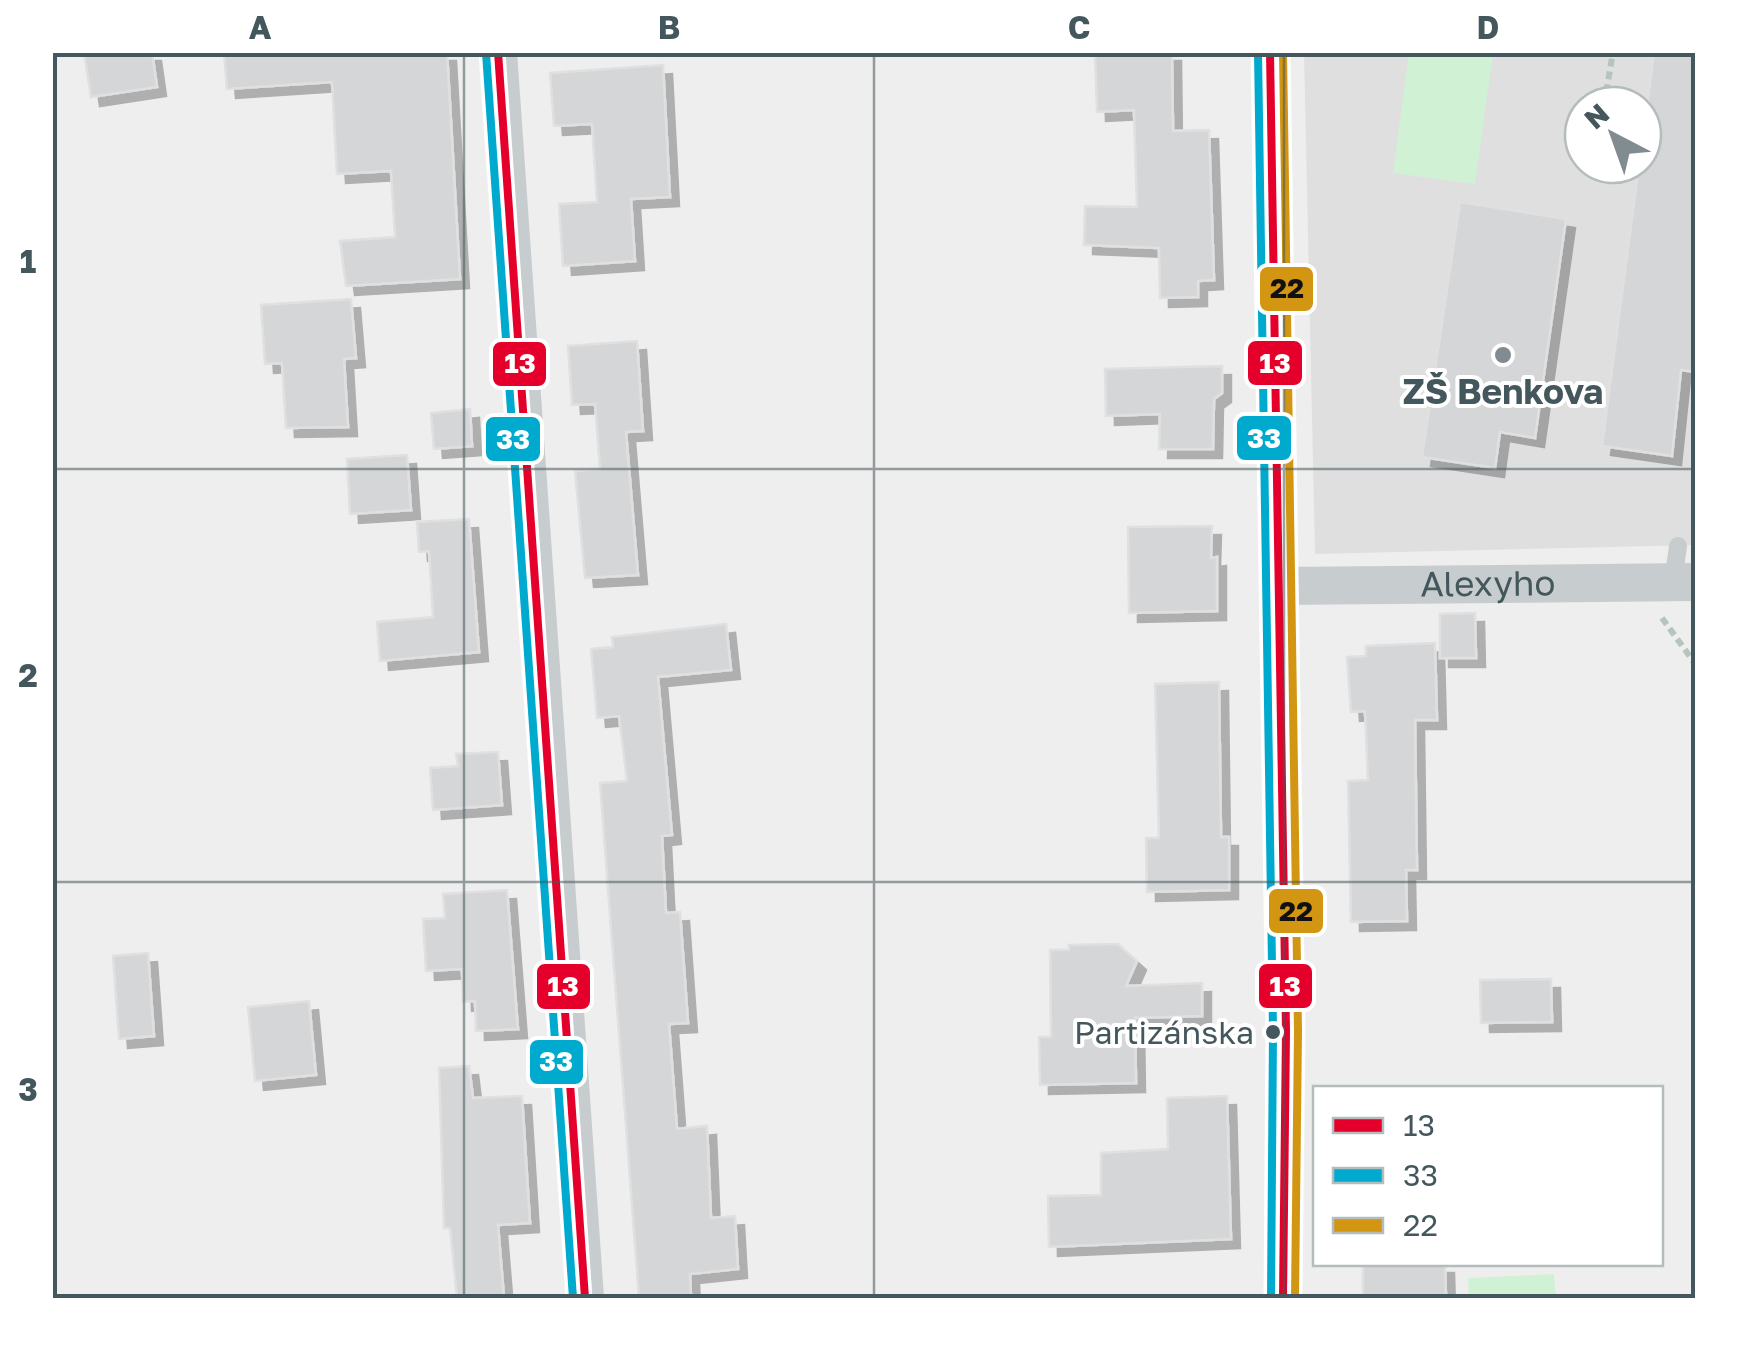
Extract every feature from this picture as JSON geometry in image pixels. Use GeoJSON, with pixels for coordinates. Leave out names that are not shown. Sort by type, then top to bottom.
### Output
{"type":"FeatureCollection","features":[{"type":"Feature","properties":{"kind":"street"},"geometry":{"type":"LineString","coordinates":[[498,52],[585,1298]]}},
{"type":"Feature","properties":{"kind":"street"},"geometry":{"type":"LineString","coordinates":[[1270,52],[1286,1031],[1283,1298]]}},
{"type":"Feature","properties":{"kind":"street","name":"Alexyho"},"geometry":{"type":"LineString","coordinates":[[1278,586],[1682,570]]}},
{"type":"Feature","properties":{"kind":"path"},"geometry":{"type":"LineString","coordinates":[[1607,85],[1613,52]]}},
{"type":"Feature","properties":{"kind":"shaded area","name":"ZŠ Benkova"},"geometry":{"type":"Polygon","coordinates":[[[1304,53],[1695,53],[1695,545],[1315,554],[1304,53]]]}},
{"type":"Feature","properties":{"kind":"green space"},"geometry":{"type":"Polygon","coordinates":[[[1409,53],[1493,53],[1475,184],[1393,173],[1409,53]]]}},
{"type":"Feature","properties":{"kind":"green space"},"geometry":{"type":"Polygon","coordinates":[[[1554,1274],[1556,1298],[1469,1298],[1468,1278],[1554,1274]]]}},
{"type":"Feature","properties":{"kind":"building"},"geometry":{"type":"Polygon","coordinates":[[[84,52],[152,52],[157,87],[91,97],[84,52]]]}},
{"type":"Feature","properties":{"kind":"building"},"geometry":{"type":"Polygon","coordinates":[[[224,52],[447,52],[460,279],[346,286],[340,241],[395,237],[391,171],[337,174],[332,82],[227,89],[224,52]]]}},
{"type":"Feature","properties":{"kind":"building"},"geometry":{"type":"Polygon","coordinates":[[[1095,52],[1172,52],[1173,131],[1209,130],[1214,280],[1198,281],[1198,297],[1160,298],[1159,248],[1084,245],[1085,206],[1137,207],[1134,110],[1097,112],[1095,52]]]}},
{"type":"Feature","properties":{"kind":"building"},"geometry":{"type":"Polygon","coordinates":[[[1654,52],[1696,52],[1696,372],[1681,370],[1672,456],[1602,446],[1636,185],[1663,185],[1663,85],[1650,85],[1654,52]]]}},
{"type":"Feature","properties":{"kind":"building"},"geometry":{"type":"Polygon","coordinates":[[[663,65],[670,197],[631,199],[635,261],[563,266],[559,204],[597,202],[592,124],[554,126],[550,73],[663,65]]]}},
{"type":"Feature","properties":{"kind":"building"},"geometry":{"type":"Polygon","coordinates":[[[1460,202],[1566,219],[1535,438],[1500,432],[1495,468],[1422,457],[1460,202]]]}},
{"type":"Feature","properties":{"kind":"building"},"geometry":{"type":"Polygon","coordinates":[[[351,299],[356,358],[344,359],[348,427],[286,428],[282,363],[265,364],[261,305],[351,299]]]}},
{"type":"Feature","properties":{"kind":"building"},"geometry":{"type":"Polygon","coordinates":[[[637,341],[643,431],[626,432],[638,575],[585,578],[575,471],[600,469],[595,404],[572,405],[568,346],[637,341]]]}},
{"type":"Feature","properties":{"kind":"building"},"geometry":{"type":"Polygon","coordinates":[[[1222,366],[1222,393],[1214,399],[1213,449],[1159,449],[1160,414],[1106,416],[1105,369],[1222,366]]]}},
{"type":"Feature","properties":{"kind":"building"},"geometry":{"type":"Polygon","coordinates":[[[470,409],[472,446],[434,449],[431,413],[470,409]]]}},
{"type":"Feature","properties":{"kind":"building"},"geometry":{"type":"Polygon","coordinates":[[[407,455],[411,510],[350,514],[347,459],[407,455]]]}},
{"type":"Feature","properties":{"kind":"building"},"geometry":{"type":"Polygon","coordinates":[[[469,519],[479,652],[380,661],[377,622],[433,617],[429,551],[419,552],[417,522],[469,519]]]}},
{"type":"Feature","properties":{"kind":"building"},"geometry":{"type":"Polygon","coordinates":[[[1212,526],[1211,558],[1217,557],[1217,611],[1129,613],[1128,527],[1212,526]]]}},
{"type":"Feature","properties":{"kind":"building"},"geometry":{"type":"Polygon","coordinates":[[[1475,613],[1476,658],[1440,658],[1440,614],[1475,613]]]}},
{"type":"Feature","properties":{"kind":"building"},"geometry":{"type":"Polygon","coordinates":[[[726,624],[731,670],[658,677],[672,835],[662,836],[666,913],[680,912],[688,1023],[669,1024],[677,1129],[707,1126],[711,1218],[735,1216],[738,1269],[690,1274],[691,1298],[639,1298],[600,783],[627,781],[619,716],[597,718],[591,649],[613,647],[612,637],[726,624]]]}},
{"type":"Feature","properties":{"kind":"building"},"geometry":{"type":"Polygon","coordinates":[[[1435,643],[1437,720],[1415,720],[1417,870],[1406,870],[1407,921],[1351,922],[1348,781],[1368,780],[1365,711],[1351,712],[1347,657],[1366,656],[1366,646],[1435,643]]]}},
{"type":"Feature","properties":{"kind":"building"},"geometry":{"type":"Polygon","coordinates":[[[1219,682],[1221,837],[1229,837],[1229,890],[1147,892],[1146,838],[1159,838],[1155,684],[1219,682]]]}},
{"type":"Feature","properties":{"kind":"building"},"geometry":{"type":"Polygon","coordinates":[[[498,752],[502,805],[433,810],[430,768],[458,766],[456,754],[498,752]]]}},
{"type":"Feature","properties":{"kind":"building"},"geometry":{"type":"Polygon","coordinates":[[[507,890],[518,1029],[476,1031],[475,1001],[463,1002],[462,969],[426,971],[423,919],[445,918],[443,894],[507,890]]]}},
{"type":"Feature","properties":{"kind":"building"},"geometry":{"type":"Polygon","coordinates":[[[1118,944],[1137,961],[1126,986],[1202,983],[1202,1016],[1135,1018],[1136,1083],[1040,1085],[1039,1037],[1051,1037],[1050,950],[1069,950],[1069,945],[1118,944]]]}},
{"type":"Feature","properties":{"kind":"building"},"geometry":{"type":"Polygon","coordinates":[[[148,953],[154,1036],[119,1039],[113,956],[148,953]]]}},
{"type":"Feature","properties":{"kind":"building"},"geometry":{"type":"Polygon","coordinates":[[[1551,979],[1552,1022],[1481,1023],[1480,980],[1551,979]]]}},
{"type":"Feature","properties":{"kind":"building"},"geometry":{"type":"Polygon","coordinates":[[[309,1001],[316,1075],[255,1081],[248,1007],[309,1001]]]}},
{"type":"Feature","properties":{"kind":"building"},"geometry":{"type":"Polygon","coordinates":[[[469,1066],[473,1098],[522,1096],[530,1223],[498,1225],[504,1298],[457,1298],[450,1228],[444,1228],[439,1068],[469,1066]]]}},
{"type":"Feature","properties":{"kind":"building"},"geometry":{"type":"Polygon","coordinates":[[[1227,1096],[1231,1239],[1049,1247],[1048,1196],[1101,1195],[1101,1153],[1168,1149],[1167,1098],[1227,1096]]]}},
{"type":"Feature","properties":{"kind":"building"},"geometry":{"type":"Polygon","coordinates":[[[1363,1266],[1445,1266],[1446,1298],[1363,1298],[1363,1266]]]}},
{"type":"Feature","properties":{"kind":"transit line","name":"13"},"geometry":{"type":"LineString","coordinates":[[498,52],[585,1298]]}},
{"type":"Feature","properties":{"kind":"transit line","name":"33"},"geometry":{"type":"LineString","coordinates":[[1258,52],[1273,1031],[1271,1298]]}},
{"type":"Feature","properties":{"kind":"transit line","name":"13"},"geometry":{"type":"LineString","coordinates":[[1270,52],[1286,1031],[1283,1298]]}},
{"type":"Feature","properties":{"kind":"transit line","name":"22"},"geometry":{"type":"LineString","coordinates":[[1283,52],[1298,1031],[1295,1298]]}},
{"type":"Feature","properties":{"kind":"transit line","name":"33"},"geometry":{"type":"LineString","coordinates":[[486,53],[573,1298]]}},
{"type":"Feature","properties":{"kind":"place","name":"ZŠ Benkova"},"geometry":{"type":"Point","coordinates":[1503,355]}},
{"type":"Feature","properties":{"kind":"place","name":"Partizánska"},"geometry":{"type":"Point","coordinates":[1273,1032]}}]}
